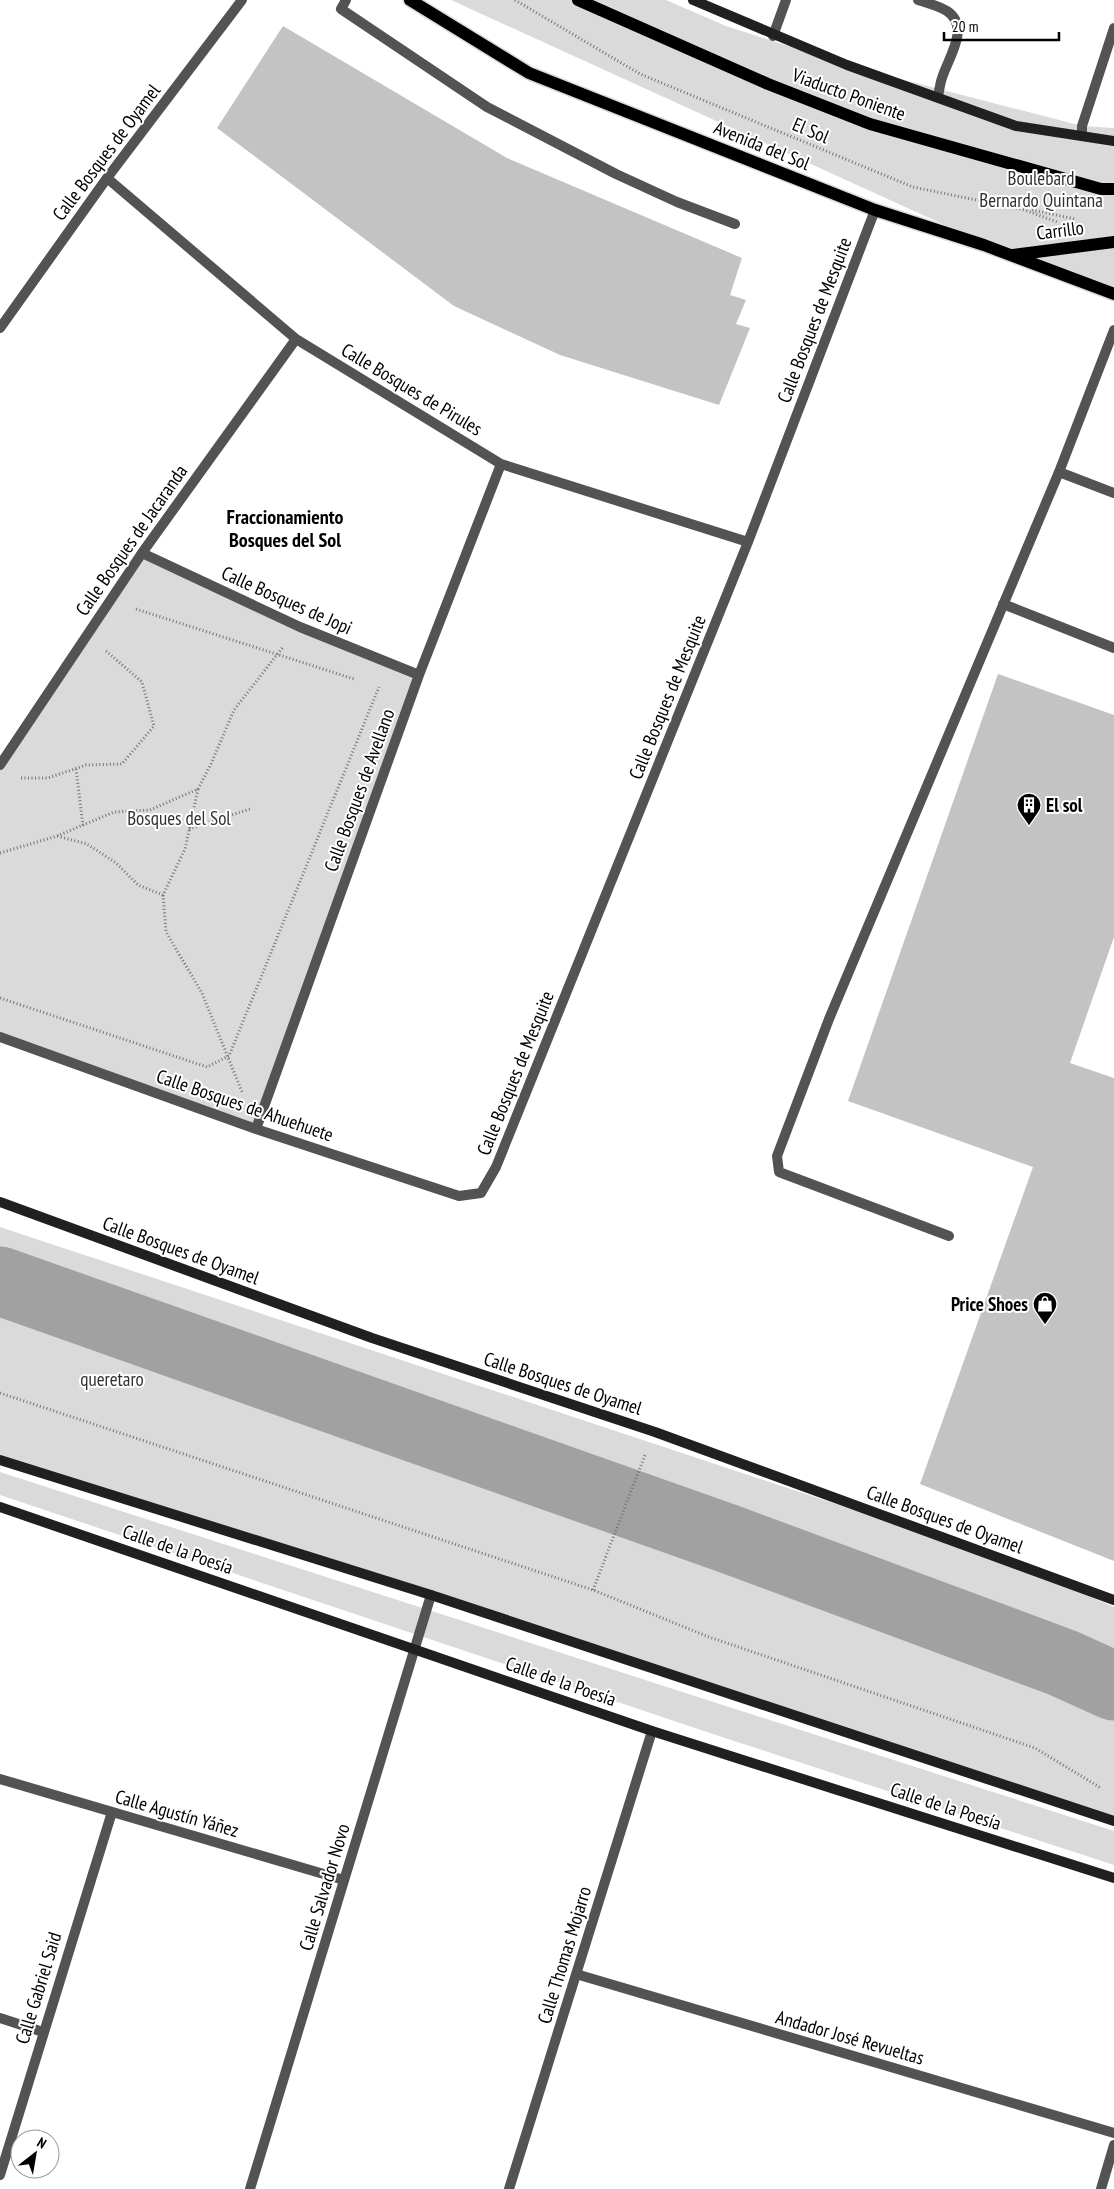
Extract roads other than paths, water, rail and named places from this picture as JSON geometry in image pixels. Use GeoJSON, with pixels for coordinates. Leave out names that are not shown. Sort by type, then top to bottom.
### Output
{"type":"FeatureCollection","features":[{"type":"Feature","properties":{"kind":"main road","name":"Avenida del Sol"},"geometry":{"type":"LineString","coordinates":[[410,0],[528,73],[875,210],[1011,255],[1114,294]]}},
{"type":"Feature","properties":{"kind":"main road","name":"Viaducto Poniente"},"geometry":{"type":"LineString","coordinates":[[580,1],[768,84],[870,124],[1101,189],[1114,189]]}},
{"type":"Feature","properties":{"kind":"main road","name":"Carrillo"},"geometry":{"type":"LineString","coordinates":[[1011,255],[1114,242]]}},
{"type":"Feature","properties":{"kind":"street","name":"Calle Bosques de Oyamel"},"geometry":{"type":"LineString","coordinates":[[0,328],[107,178],[242,0]]}},
{"type":"Feature","properties":{"kind":"street"},"geometry":{"type":"LineString","coordinates":[[346,0],[340,9],[487,107],[616,174],[677,202],[735,224]]}},
{"type":"Feature","properties":{"kind":"street"},"geometry":{"type":"LineString","coordinates":[[693,0],[773,36],[847,65],[1016,126],[1114,141]]}},
{"type":"Feature","properties":{"kind":"street"},"geometry":{"type":"LineString","coordinates":[[773,36],[786,0]]}},
{"type":"Feature","properties":{"kind":"street"},"geometry":{"type":"LineString","coordinates":[[918,0],[946,11],[955,19],[957,26],[958,38],[942,78],[938,97]]}},
{"type":"Feature","properties":{"kind":"street"},"geometry":{"type":"LineString","coordinates":[[1082,136],[1082,126],[1114,28]]}},
{"type":"Feature","properties":{"kind":"street","name":"Calle Bosques de Pirules"},"geometry":{"type":"LineString","coordinates":[[107,178],[296,339],[501,464],[748,542]]}},
{"type":"Feature","properties":{"kind":"street","name":"Calle Bosques de Mesquite"},"geometry":{"type":"LineString","coordinates":[[481,1193],[496,1167],[748,542],[875,210]]}},
{"type":"Feature","properties":{"kind":"street"},"geometry":{"type":"LineString","coordinates":[[948,1236],[779,1172],[777,1156],[829,1019],[1059,472],[1114,330]]}},
{"type":"Feature","properties":{"kind":"street","name":"Calle Bosques de Jacaranda"},"geometry":{"type":"LineString","coordinates":[[0,765],[142,553],[296,339]]}},
{"type":"Feature","properties":{"kind":"street","name":"Calle Bosques de Avellano"},"geometry":{"type":"LineString","coordinates":[[256,1129],[419,675],[501,464]]}},
{"type":"Feature","properties":{"kind":"street"},"geometry":{"type":"LineString","coordinates":[[1059,472],[1114,493]]}},
{"type":"Feature","properties":{"kind":"street","name":"Calle Bosques de Jopi"},"geometry":{"type":"LineString","coordinates":[[142,553],[300,627],[419,675]]}},
{"type":"Feature","properties":{"kind":"street"},"geometry":{"type":"LineString","coordinates":[[1003,604],[1114,648]]}},
{"type":"Feature","properties":{"kind":"street","name":"Calle Bosques de Ahuehuete"},"geometry":{"type":"LineString","coordinates":[[0,1036],[256,1129],[459,1196],[481,1193]]}},
{"type":"Feature","properties":{"kind":"street","name":"Calle Bosques de Oyamel"},"geometry":{"type":"LineString","coordinates":[[0,1202],[372,1338],[656,1432],[1114,1600]]}},
{"type":"Feature","properties":{"kind":"street","name":"Calle de la Poesía"},"geometry":{"type":"LineString","coordinates":[[0,1460],[432,1595],[1114,1821]]}},
{"type":"Feature","properties":{"kind":"street","name":"Calle de la Poesía"},"geometry":{"type":"LineString","coordinates":[[0,1507],[652,1731],[1114,1878]]}},
{"type":"Feature","properties":{"kind":"street","name":"Calle Salvador Novo"},"geometry":{"type":"LineString","coordinates":[[250,2189],[432,1595]]}},
{"type":"Feature","properties":{"kind":"street","name":"Calle Thomas Mojarro"},"geometry":{"type":"LineString","coordinates":[[509,2189],[652,1731]]}},
{"type":"Feature","properties":{"kind":"street","name":"Calle Agustín Yáñez"},"geometry":{"type":"LineString","coordinates":[[0,1779],[344,1880]]}},
{"type":"Feature","properties":{"kind":"street","name":"Calle Gabriel Said"},"geometry":{"type":"LineString","coordinates":[[0,2175],[112,1812]]}},
{"type":"Feature","properties":{"kind":"street","name":"Andador José Revueltas"},"geometry":{"type":"LineString","coordinates":[[576,1974],[1114,2133]]}},
{"type":"Feature","properties":{"kind":"street"},"geometry":{"type":"LineString","coordinates":[[0,2018],[43,2032]]}},
{"type":"Feature","properties":{"kind":"street"},"geometry":{"type":"LineString","coordinates":[[1101,2189],[1114,2145]]}},
{"type":"Feature","properties":{"kind":"waterway"},"geometry":{"type":"LineString","coordinates":[[0,1281],[729,1539],[1063,1663],[1114,1686]]}},
{"type":"Feature","properties":{"kind":"place","name":"El sol"},"geometry":{"type":"Point","coordinates":[1029,826]}},
{"type":"Feature","properties":{"kind":"place","name":"Price Shoes"},"geometry":{"type":"Point","coordinates":[1045,1325]}},
{"type":"Feature","properties":{"kind":"district","name":"Fraccionamiento Bosques del Sol"},"geometry":{"type":"Point","coordinates":[285,528]}},
{"type":"Feature","properties":{"kind":"park label","name":"Boulebard Bernardo Quintana"},"geometry":{"type":"Point","coordinates":[1041,189]}},
{"type":"Feature","properties":{"kind":"park label","name":"Bosques del Sol"},"geometry":{"type":"Point","coordinates":[179,818]}},
{"type":"Feature","properties":{"kind":"park label","name":"queretaro"},"geometry":{"type":"Point","coordinates":[112,1379]}}]}
